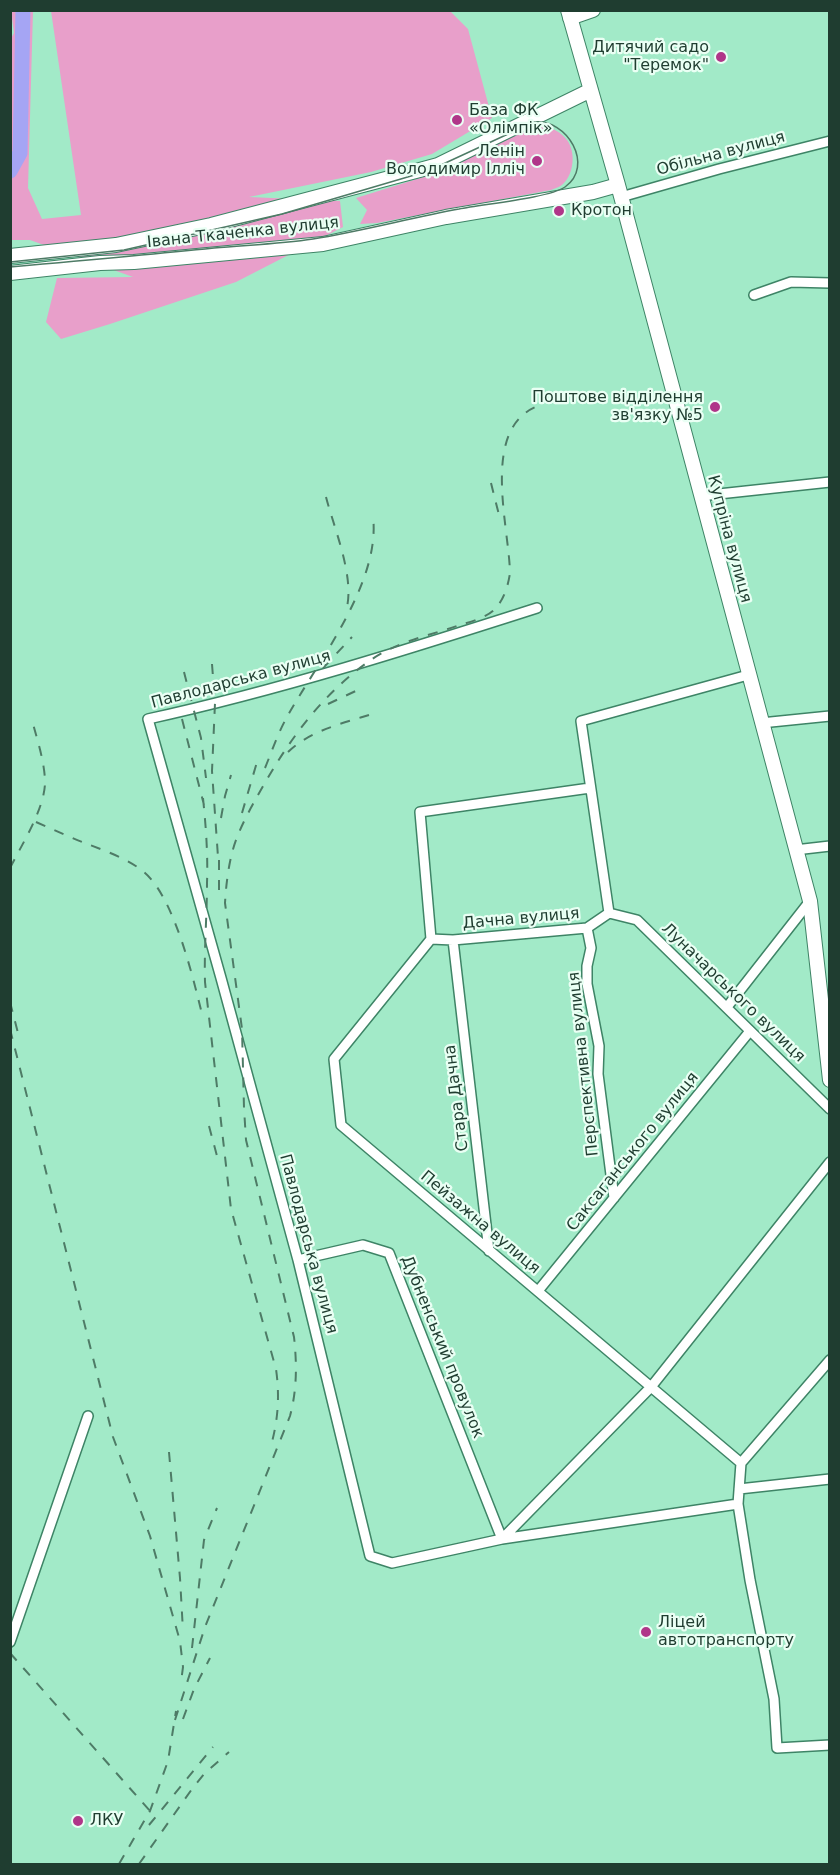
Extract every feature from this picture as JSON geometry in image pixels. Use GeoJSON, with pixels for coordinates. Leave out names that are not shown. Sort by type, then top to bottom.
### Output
{"type":"FeatureCollection","features":[{"type":"Feature","properties":{"kind":"main road"},"geometry":{"type":"LineString","coordinates":[[569,14],[593,10]]}},
{"type":"Feature","properties":{"kind":"main road","name":"Купріна вулиця"},"geometry":{"type":"LineString","coordinates":[[569,14],[620,191],[810,901],[830,1080]]}},
{"type":"Feature","properties":{"kind":"main road","name":"Івана Ткаченка вулиця"},"geometry":{"type":"LineString","coordinates":[[10,256],[79,250],[211,225],[438,165],[591,90]]}},
{"type":"Feature","properties":{"kind":"main road","name":"Івана Ткаченка вулиця"},"geometry":{"type":"LineString","coordinates":[[10,273],[323,244],[446,217],[593,192],[620,191]]}},
{"type":"Feature","properties":{"kind":"street","name":"Обільна вулиця"},"geometry":{"type":"LineString","coordinates":[[620,191],[830,141]]}},
{"type":"Feature","properties":{"kind":"street"},"geometry":{"type":"LineString","coordinates":[[753,296],[790,282],[830,283]]}},
{"type":"Feature","properties":{"kind":"street"},"geometry":{"type":"LineString","coordinates":[[700,496],[830,482]]}},
{"type":"Feature","properties":{"kind":"street","name":"Павлодарська вулиця"},"geometry":{"type":"LineString","coordinates":[[502,1539],[392,1563],[370,1556],[298,1260],[148,719],[194,709],[367,662],[537,608]]}},
{"type":"Feature","properties":{"kind":"street"},"geometry":{"type":"LineString","coordinates":[[609,913],[581,721],[748,675]]}},
{"type":"Feature","properties":{"kind":"street"},"geometry":{"type":"LineString","coordinates":[[761,723],[830,716]]}},
{"type":"Feature","properties":{"kind":"street"},"geometry":{"type":"LineString","coordinates":[[431,939],[420,812],[590,788]]}},
{"type":"Feature","properties":{"kind":"street"},"geometry":{"type":"LineString","coordinates":[[795,850],[830,846]]}},
{"type":"Feature","properties":{"kind":"street"},"geometry":{"type":"LineString","coordinates":[[727,1007],[810,901]]}},
{"type":"Feature","properties":{"kind":"street","name":"Дачна вулиця"},"geometry":{"type":"LineString","coordinates":[[431,939],[453,940],[587,928],[609,913]]}},
{"type":"Feature","properties":{"kind":"street","name":"Луначарського вулиця"},"geometry":{"type":"LineString","coordinates":[[609,913],[637,920],[830,1109]]}},
{"type":"Feature","properties":{"kind":"street","name":"Перспективна вулиця"},"geometry":{"type":"LineString","coordinates":[[587,928],[591,948],[587,966],[587,984],[598,1046],[598,1074],[614,1198]]}},
{"type":"Feature","properties":{"kind":"street","name":"Пейзажна вулиця"},"geometry":{"type":"LineString","coordinates":[[431,939],[334,1059],[341,1125],[741,1463]]}},
{"type":"Feature","properties":{"kind":"street","name":"Стара Дачна"},"geometry":{"type":"LineString","coordinates":[[453,940],[489,1251]]}},
{"type":"Feature","properties":{"kind":"street","name":"Саксаганського вулиця"},"geometry":{"type":"LineString","coordinates":[[538,1291],[750,1031]]}},
{"type":"Feature","properties":{"kind":"street"},"geometry":{"type":"LineString","coordinates":[[502,1539],[651,1387],[830,1161]]}},
{"type":"Feature","properties":{"kind":"street","name":"Дубненський провулок"},"geometry":{"type":"LineString","coordinates":[[298,1260],[363,1245],[389,1253],[502,1539]]}},
{"type":"Feature","properties":{"kind":"street"},"geometry":{"type":"LineString","coordinates":[[830,1360],[741,1463],[738,1504],[750,1580],[774,1699],[777,1748],[830,1744]]}},
{"type":"Feature","properties":{"kind":"street"},"geometry":{"type":"LineString","coordinates":[[10,1642],[88,1416]]}},
{"type":"Feature","properties":{"kind":"street"},"geometry":{"type":"LineString","coordinates":[[739,1489],[830,1479]]}},
{"type":"Feature","properties":{"kind":"street"},"geometry":{"type":"LineString","coordinates":[[502,1539],[738,1504]]}},
{"type":"Feature","properties":{"kind":"shaded area"},"geometry":{"type":"Polygon","coordinates":[[[11,11],[33,11],[28,188],[42,219],[81,215],[51,11],[450,11],[468,29],[492,118],[432,154],[371,172],[249,197],[340,201],[343,227],[236,282],[61,339],[46,322],[57,278],[133,277],[30,240],[11,240],[10,40],[14,33],[11,11]]]}},
{"type":"Feature","properties":{"kind":"shaded area"},"geometry":{"type":"Polygon","coordinates":[[[543,125],[562,135],[572,151],[570,175],[560,186],[551,190],[377,223],[360,224],[367,210],[356,198],[430,175],[530,127],[543,125]]]}},
{"type":"Feature","properties":{"kind":"waterway"},"geometry":{"type":"LineString","coordinates":[[10,171],[20,153],[23,10]]}},
{"type":"Feature","properties":{"kind":"tram line"},"geometry":{"type":"LineString","coordinates":[[10,262],[124,250],[282,214],[428,171],[534,122],[546,123],[566,135],[577,156],[574,178],[565,187],[531,197],[301,241],[10,267]]}},
{"type":"Feature","properties":{"kind":"railway"},"geometry":{"type":"LineString","coordinates":[[175,1720],[205,1627],[290,1416],[295,1387],[294,1337],[246,1140],[242,1029],[225,903],[232,853],[247,816],[269,776],[293,739],[334,690],[378,655],[411,641],[481,618],[494,610],[500,602],[507,588],[510,573],[503,505],[503,456],[509,435],[520,418],[538,406]]}},
{"type":"Feature","properties":{"kind":"railway"},"geometry":{"type":"LineString","coordinates":[[491,483],[499,515]]}},
{"type":"Feature","properties":{"kind":"railway"},"geometry":{"type":"LineString","coordinates":[[326,497],[346,566],[347,607]]}},
{"type":"Feature","properties":{"kind":"railway"},"geometry":{"type":"LineString","coordinates":[[265,768],[284,723],[345,621],[357,594],[367,568],[373,542],[373,516]]}},
{"type":"Feature","properties":{"kind":"railway"},"geometry":{"type":"LineString","coordinates":[[323,668],[352,637]]}},
{"type":"Feature","properties":{"kind":"railway"},"geometry":{"type":"LineString","coordinates":[[212,664],[215,703],[212,771],[218,857]]}},
{"type":"Feature","properties":{"kind":"railway"},"geometry":{"type":"LineString","coordinates":[[184,672],[201,738],[206,778]]}},
{"type":"Feature","properties":{"kind":"railway"},"geometry":{"type":"LineString","coordinates":[[328,704],[362,688]]}},
{"type":"Feature","properties":{"kind":"railway"},"geometry":{"type":"LineString","coordinates":[[288,752],[316,733],[369,715]]}},
{"type":"Feature","properties":{"kind":"railway"},"geometry":{"type":"LineString","coordinates":[[182,719],[204,805]]}},
{"type":"Feature","properties":{"kind":"railway"},"geometry":{"type":"LineString","coordinates":[[10,868],[38,813],[44,791],[43,765],[32,720]]}},
{"type":"Feature","properties":{"kind":"railway"},"geometry":{"type":"LineString","coordinates":[[242,813],[257,762]]}},
{"type":"Feature","properties":{"kind":"railway"},"geometry":{"type":"LineString","coordinates":[[221,818],[231,775]]}},
{"type":"Feature","properties":{"kind":"railway"},"geometry":{"type":"LineString","coordinates":[[203,798],[207,862],[205,982],[231,1209],[276,1369],[278,1409],[270,1449]]}},
{"type":"Feature","properties":{"kind":"railway"},"geometry":{"type":"LineString","coordinates":[[36,822],[122,858],[144,872],[154,883],[164,898],[180,936],[201,1010]]}},
{"type":"Feature","properties":{"kind":"railway"},"geometry":{"type":"LineString","coordinates":[[219,851],[219,890]]}},
{"type":"Feature","properties":{"kind":"railway"},"geometry":{"type":"LineString","coordinates":[[10,1002],[19,1037]]}},
{"type":"Feature","properties":{"kind":"railway"},"geometry":{"type":"LineString","coordinates":[[10,1029],[113,1437],[150,1536],[180,1641],[183,1667],[181,1682]]}},
{"type":"Feature","properties":{"kind":"railway"},"geometry":{"type":"LineString","coordinates":[[209,1126],[217,1156]]}},
{"type":"Feature","properties":{"kind":"railway"},"geometry":{"type":"LineString","coordinates":[[169,1452],[183,1631]]}},
{"type":"Feature","properties":{"kind":"railway"},"geometry":{"type":"LineString","coordinates":[[192,1648],[204,1540],[217,1508]]}},
{"type":"Feature","properties":{"kind":"railway"},"geometry":{"type":"LineString","coordinates":[[10,1653],[150,1811]]}},
{"type":"Feature","properties":{"kind":"railway"},"geometry":{"type":"LineString","coordinates":[[183,1719],[194,1689],[210,1658]]}},
{"type":"Feature","properties":{"kind":"railway"},"geometry":{"type":"LineString","coordinates":[[119,1864],[150,1811],[168,1761],[176,1711]]}},
{"type":"Feature","properties":{"kind":"railway"},"geometry":{"type":"LineString","coordinates":[[149,1825],[213,1747]]}},
{"type":"Feature","properties":{"kind":"railway"},"geometry":{"type":"LineString","coordinates":[[139,1864],[204,1774],[229,1752]]}},
{"type":"Feature","properties":{"kind":"place","name":"Дитячий садо \"Теремок\""},"geometry":{"type":"Point","coordinates":[721,57]}},
{"type":"Feature","properties":{"kind":"place","name":"База ФК «Олімпік»"},"geometry":{"type":"Point","coordinates":[457,120]}},
{"type":"Feature","properties":{"kind":"place","name":"Ленін Володимир Ілліч"},"geometry":{"type":"Point","coordinates":[537,161]}},
{"type":"Feature","properties":{"kind":"place","name":"Кротон"},"geometry":{"type":"Point","coordinates":[559,211]}},
{"type":"Feature","properties":{"kind":"place","name":"Поштове відділення зв'язку №5"},"geometry":{"type":"Point","coordinates":[715,407]}},
{"type":"Feature","properties":{"kind":"place","name":"Ліцей автотранспорту"},"geometry":{"type":"Point","coordinates":[646,1632]}},
{"type":"Feature","properties":{"kind":"place","name":"ЛКУ"},"geometry":{"type":"Point","coordinates":[78,1821]}}]}
